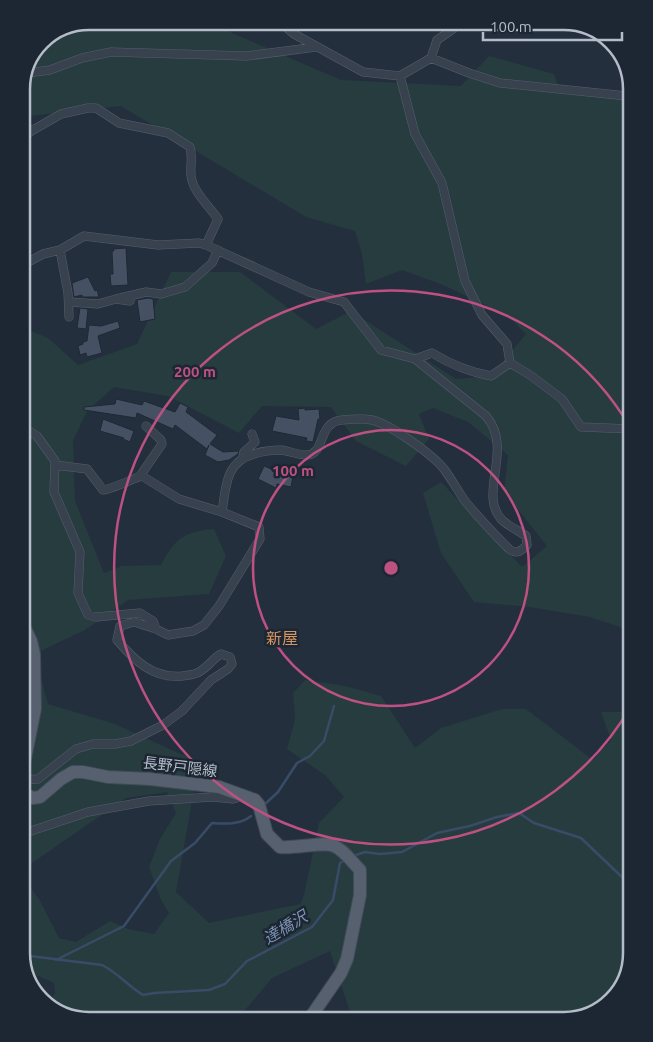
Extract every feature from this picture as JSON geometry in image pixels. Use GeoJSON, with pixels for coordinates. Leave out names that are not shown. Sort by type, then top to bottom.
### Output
{"type":"FeatureCollection","features":[{"type":"Feature","properties":{"kind":"main road"},"geometry":{"type":"LineString","coordinates":[[30,639],[34,654],[35,709],[30,734]]}},
{"type":"Feature","properties":{"kind":"main road","name":"長野戸隠線"},"geometry":{"type":"LineString","coordinates":[[30,797],[40,797],[61,779],[73,772],[219,787],[255,800],[259,805],[267,834],[280,847],[291,848],[328,843],[336,846],[360,870],[360,894],[347,959],[341,973],[314,1012]]}},
{"type":"Feature","properties":{"kind":"street"},"geometry":{"type":"LineString","coordinates":[[289,30],[316,47],[363,72],[400,76],[431,58],[437,40],[452,30]]}},
{"type":"Feature","properties":{"kind":"street"},"geometry":{"type":"LineString","coordinates":[[33,72],[50,70],[82,58],[111,52],[247,56],[316,47]]}},
{"type":"Feature","properties":{"kind":"street"},"geometry":{"type":"LineString","coordinates":[[431,58],[500,83],[623,96]]}},
{"type":"Feature","properties":{"kind":"street"},"geometry":{"type":"LineString","coordinates":[[400,76],[415,134],[442,183],[465,281],[482,315],[507,344],[510,362],[562,399],[581,427],[623,429]]}},
{"type":"Feature","properties":{"kind":"street"},"geometry":{"type":"LineString","coordinates":[[30,132],[61,114],[96,108],[119,123],[168,133],[190,147],[193,156],[191,174],[194,186],[218,219],[206,245]]}},
{"type":"Feature","properties":{"kind":"street"},"geometry":{"type":"LineString","coordinates":[[30,261],[43,254],[60,250],[84,236],[158,245],[199,243],[309,292],[344,302],[381,350],[415,359],[486,416],[493,425],[497,437],[498,457],[492,485],[494,507],[502,520],[526,536],[527,545],[518,552],[509,550],[464,500],[443,468],[428,454],[398,432],[373,420],[340,420],[330,423],[325,429],[316,450],[308,455],[279,450],[262,451],[242,458],[235,464],[227,480],[222,512]]}},
{"type":"Feature","properties":{"kind":"street"},"geometry":{"type":"LineString","coordinates":[[60,250],[69,302],[69,317]]}},
{"type":"Feature","properties":{"kind":"street"},"geometry":{"type":"LineString","coordinates":[[69,302],[98,304],[146,292],[161,294],[185,287],[212,263],[218,250]]}},
{"type":"Feature","properties":{"kind":"street"},"geometry":{"type":"LineString","coordinates":[[116,299],[130,301]]}},
{"type":"Feature","properties":{"kind":"street"},"geometry":{"type":"LineString","coordinates":[[415,359],[432,353],[446,362],[473,373],[490,376],[510,362]]}},
{"type":"Feature","properties":{"kind":"street"},"geometry":{"type":"LineString","coordinates":[[55,465],[87,469],[103,490],[108,490],[140,476],[162,444],[161,440],[146,426]]}},
{"type":"Feature","properties":{"kind":"street"},"geometry":{"type":"LineString","coordinates":[[30,432],[37,436],[55,461],[54,492],[80,552],[78,593],[88,615],[96,617],[140,613],[153,621],[156,629]]}},
{"type":"Feature","properties":{"kind":"street"},"geometry":{"type":"LineString","coordinates":[[242,458],[244,452],[255,442],[252,434]]}},
{"type":"Feature","properties":{"kind":"street"},"geometry":{"type":"LineString","coordinates":[[30,779],[38,779],[76,750],[94,744],[115,744],[131,741],[163,725],[182,711],[211,680],[228,669],[232,664],[230,657],[221,654],[196,674],[173,677],[153,672],[139,663],[117,640],[120,626],[134,622],[168,635],[193,631],[204,625],[219,606],[260,539],[259,527],[222,512],[179,499],[140,476]]}},
{"type":"Feature","properties":{"kind":"street"},"geometry":{"type":"LineString","coordinates":[[30,831],[88,812],[149,801],[213,797],[233,799],[242,796]]}},
{"type":"Feature","properties":{"kind":"green space"},"geometry":{"type":"Polygon","coordinates":[[[89,30],[228,30],[341,80],[461,86],[489,56],[554,74],[559,89],[623,97],[623,628],[590,617],[529,607],[474,602],[441,553],[423,493],[441,482],[522,567],[547,546],[504,492],[508,455],[468,422],[433,408],[419,414],[429,439],[406,466],[356,441],[331,407],[262,406],[239,433],[168,396],[114,387],[87,411],[73,441],[75,501],[104,573],[122,566],[161,565],[171,548],[182,538],[204,530],[214,529],[226,556],[209,594],[128,600],[85,630],[34,654],[48,704],[115,724],[187,757],[195,784],[176,892],[209,923],[300,904],[304,895],[319,823],[344,797],[325,775],[287,749],[295,720],[293,693],[305,680],[345,686],[381,696],[415,748],[441,728],[502,709],[526,709],[593,760],[611,740],[601,712],[623,712],[623,953],[621,968],[613,986],[603,997],[590,1006],[564,1012],[350,1012],[330,951],[272,978],[244,1012],[78,1011],[56,1002],[51,998],[55,993],[54,983],[34,975],[30,953],[30,887],[30,331],[48,338],[78,365],[137,344],[171,272],[240,272],[316,329],[351,311],[456,379],[491,376],[526,334],[507,315],[443,285],[402,270],[366,284],[362,254],[355,231],[306,217],[121,106],[30,116],[30,85],[36,63],[50,45],[70,33],[89,30]],[[167,792],[126,798],[32,863],[30,887],[39,899],[59,938],[76,942],[110,921],[128,929],[154,934],[169,913],[161,900],[149,867],[160,839],[176,813],[167,792]]]}},
{"type":"Feature","properties":{"kind":"building"},"geometry":{"type":"Polygon","coordinates":[[[126,248],[128,285],[111,286],[110,274],[113,274],[112,251],[114,251],[113,249],[126,248]]]}},
{"type":"Feature","properties":{"kind":"building"},"geometry":{"type":"Polygon","coordinates":[[[88,277],[95,291],[97,290],[99,297],[82,297],[82,295],[74,297],[72,283],[88,277]]]}},
{"type":"Feature","properties":{"kind":"building"},"geometry":{"type":"Polygon","coordinates":[[[153,299],[155,319],[140,322],[137,300],[153,299]]]}},
{"type":"Feature","properties":{"kind":"building"},"geometry":{"type":"Polygon","coordinates":[[[80,308],[88,309],[86,329],[77,328],[80,308]]]}},
{"type":"Feature","properties":{"kind":"building"},"geometry":{"type":"Polygon","coordinates":[[[118,321],[120,328],[98,336],[102,353],[87,357],[86,353],[80,355],[78,346],[87,341],[89,325],[101,326],[118,321]]]}},
{"type":"Feature","properties":{"kind":"building"},"geometry":{"type":"Polygon","coordinates":[[[116,399],[142,405],[144,401],[175,412],[180,403],[188,407],[186,412],[217,435],[210,444],[223,452],[239,451],[238,454],[229,460],[218,462],[205,455],[209,445],[207,449],[175,425],[173,429],[137,413],[136,418],[84,410],[84,407],[115,404],[116,399]]]}},
{"type":"Feature","properties":{"kind":"building"},"geometry":{"type":"Polygon","coordinates":[[[305,408],[305,410],[319,409],[320,419],[318,419],[313,442],[306,441],[307,438],[272,431],[276,416],[299,420],[298,409],[305,408]]]}},
{"type":"Feature","properties":{"kind":"building"},"geometry":{"type":"Polygon","coordinates":[[[103,419],[134,431],[130,442],[124,438],[100,431],[103,419]]]}},
{"type":"Feature","properties":{"kind":"building"},"geometry":{"type":"Polygon","coordinates":[[[264,466],[293,476],[291,487],[277,484],[276,488],[258,479],[264,466]]]}},
{"type":"Feature","properties":{"kind":"waterway"},"geometry":{"type":"LineString","coordinates":[[264,805],[278,792],[297,763],[310,756],[324,741],[334,706]]}},
{"type":"Feature","properties":{"kind":"waterway","name":"達橋沢"},"geometry":{"type":"LineString","coordinates":[[353,856],[365,852],[380,854],[402,852],[437,833],[519,813],[534,823],[581,838],[623,878]]}},
{"type":"Feature","properties":{"kind":"waterway"},"geometry":{"type":"LineString","coordinates":[[56,960],[124,926],[171,861],[195,843],[212,823],[227,824],[247,819],[251,816]]}},
{"type":"Feature","properties":{"kind":"waterway","name":"達橋沢"},"geometry":{"type":"LineString","coordinates":[[30,956],[102,965],[143,995],[209,990],[225,984],[247,961],[312,927],[333,900],[340,863],[346,860]]}},
{"type":"Feature","properties":{"kind":"district","name":"新屋"},"geometry":{"type":"Point","coordinates":[282,638]}}]}
